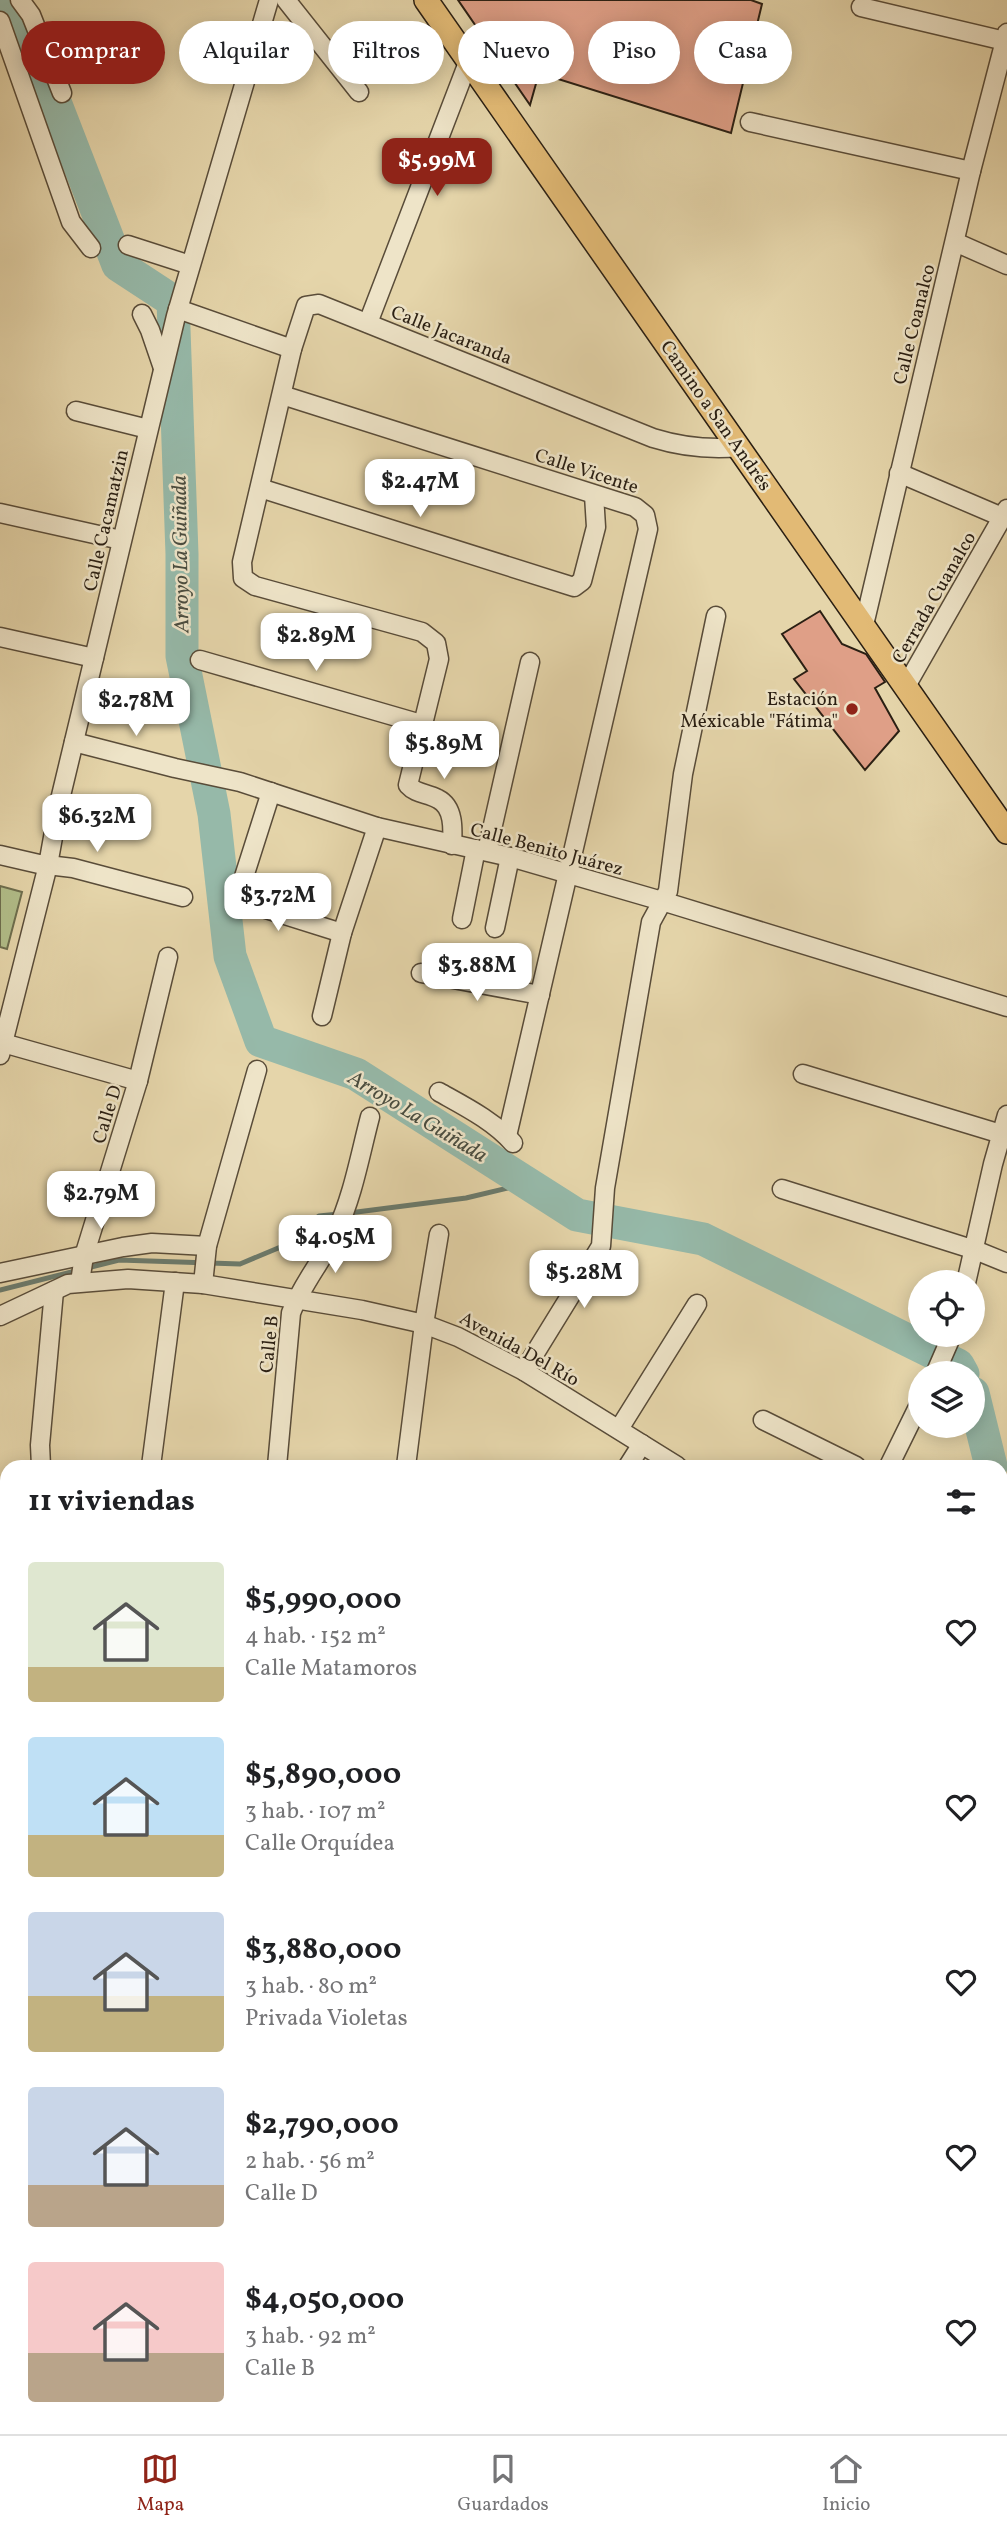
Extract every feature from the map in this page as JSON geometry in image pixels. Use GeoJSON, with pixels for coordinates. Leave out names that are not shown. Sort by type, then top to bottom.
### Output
{"type":"FeatureCollection","features":[{"type":"Feature","properties":{"kind":"main road","name":"Camino a San Andrés"},"geometry":{"type":"LineString","coordinates":[[426,0],[458,45]]}},
{"type":"Feature","properties":{"kind":"main road","name":"Camino a San Andrés"},"geometry":{"type":"LineString","coordinates":[[486,84],[1007,831]]}},
{"type":"Feature","properties":{"kind":"street"},"geometry":{"type":"LineString","coordinates":[[20,0],[31,15],[62,93]]}},
{"type":"Feature","properties":{"kind":"street","name":"Calle Cacamatzin"},"geometry":{"type":"LineString","coordinates":[[1,1049],[6,998],[48,865],[59,804],[177,312],[269,0]]}},
{"type":"Feature","properties":{"kind":"street"},"geometry":{"type":"LineString","coordinates":[[286,0],[359,92]]}},
{"type":"Feature","properties":{"kind":"street"},"geometry":{"type":"LineString","coordinates":[[861,7],[1006,37]]}},
{"type":"Feature","properties":{"kind":"street"},"geometry":{"type":"LineString","coordinates":[[0,21],[71,222],[91,248]]}},
{"type":"Feature","properties":{"kind":"street","name":"Calle Coanalco"},"geometry":{"type":"LineString","coordinates":[[864,625],[971,171],[1000,85],[1006,37]]}},
{"type":"Feature","properties":{"kind":"street"},"geometry":{"type":"LineString","coordinates":[[368,323],[460,84]]}},
{"type":"Feature","properties":{"kind":"street"},"geometry":{"type":"LineString","coordinates":[[750,122],[971,171]]}},
{"type":"Feature","properties":{"kind":"street"},"geometry":{"type":"LineString","coordinates":[[955,242],[1007,265]]}},
{"type":"Feature","properties":{"kind":"street"},"geometry":{"type":"LineString","coordinates":[[128,245],[190,265]]}},
{"type":"Feature","properties":{"kind":"street","name":"Calle Jacaranda"},"geometry":{"type":"LineString","coordinates":[[292,349],[303,310],[310,304],[319,304],[653,438],[679,446],[706,449],[740,447]]}},
{"type":"Feature","properties":{"kind":"street"},"geometry":{"type":"LineString","coordinates":[[177,312],[292,349],[242,562],[243,578],[255,586],[422,632],[436,643],[439,659],[408,785],[417,792],[440,800],[447,807],[452,820],[452,845]]}},
{"type":"Feature","properties":{"kind":"street"},"geometry":{"type":"LineString","coordinates":[[142,314],[164,364]]}},
{"type":"Feature","properties":{"kind":"street","name":"Calle Vicente"},"geometry":{"type":"LineString","coordinates":[[282,395],[641,510],[645,515],[648,529],[567,874]]}},
{"type":"Feature","properties":{"kind":"street"},"geometry":{"type":"LineString","coordinates":[[76,411],[148,429]]}},
{"type":"Feature","properties":{"kind":"street","name":"Cerrada Cuanalco"},"geometry":{"type":"LineString","coordinates":[[899,474],[1005,513],[906,686]]}},
{"type":"Feature","properties":{"kind":"street"},"geometry":{"type":"LineString","coordinates":[[260,488],[574,587],[582,582],[596,527],[594,495]]}},
{"type":"Feature","properties":{"kind":"street"},"geometry":{"type":"LineString","coordinates":[[0,513],[121,540]]}},
{"type":"Feature","properties":{"kind":"street"},"geometry":{"type":"LineString","coordinates":[[524,1371],[601,1246],[604,1194],[651,922],[668,891],[683,774],[716,616]]}},
{"type":"Feature","properties":{"kind":"street"},"geometry":{"type":"LineString","coordinates":[[0,636],[94,658]]}},
{"type":"Feature","properties":{"kind":"street"},"geometry":{"type":"LineString","coordinates":[[200,660],[421,724]]}},
{"type":"Feature","properties":{"kind":"street"},"geometry":{"type":"LineString","coordinates":[[462,919],[530,662]]}},
{"type":"Feature","properties":{"kind":"street","name":"Calle Benito Juárez"},"geometry":{"type":"LineString","coordinates":[[74,742],[224,777],[377,827],[510,857],[1007,1007]]}},
{"type":"Feature","properties":{"kind":"street"},"geometry":{"type":"LineString","coordinates":[[271,792],[242,883],[242,895],[253,905],[342,933]]}},
{"type":"Feature","properties":{"kind":"street"},"geometry":{"type":"LineString","coordinates":[[322,1016],[342,933],[377,827]]}},
{"type":"Feature","properties":{"kind":"street"},"geometry":{"type":"LineString","coordinates":[[0,855],[73,867],[183,897]]}},
{"type":"Feature","properties":{"kind":"street"},"geometry":{"type":"LineString","coordinates":[[495,928],[510,857]]}},
{"type":"Feature","properties":{"kind":"street"},"geometry":{"type":"LineString","coordinates":[[439,1092],[470,1109],[511,1140],[567,874]]}},
{"type":"Feature","properties":{"kind":"street","name":"Calle D"},"geometry":{"type":"LineString","coordinates":[[82,1268],[138,1081],[168,957]]}},
{"type":"Feature","properties":{"kind":"street"},"geometry":{"type":"LineString","coordinates":[[421,972],[540,995]]}},
{"type":"Feature","properties":{"kind":"street"},"geometry":{"type":"LineString","coordinates":[[1,1049],[138,1081]]}},
{"type":"Feature","properties":{"kind":"street"},"geometry":{"type":"LineString","coordinates":[[204,1277],[207,1249],[257,1070]]}},
{"type":"Feature","properties":{"kind":"street"},"geometry":{"type":"LineString","coordinates":[[803,1074],[1001,1134]]}},
{"type":"Feature","properties":{"kind":"street"},"geometry":{"type":"LineString","coordinates":[[970,1270],[1007,1115]]}},
{"type":"Feature","properties":{"kind":"street","name":"Calle B"},"geometry":{"type":"LineString","coordinates":[[278,1460],[291,1313],[337,1229],[348,1200],[370,1117]]}},
{"type":"Feature","properties":{"kind":"street"},"geometry":{"type":"LineString","coordinates":[[782,1189],[1007,1262]]}},
{"type":"Feature","properties":{"kind":"street"},"geometry":{"type":"LineString","coordinates":[[407,1460],[424,1324],[439,1234]]}},
{"type":"Feature","properties":{"kind":"street"},"geometry":{"type":"LineString","coordinates":[[0,1273],[82,1268],[103,1250],[152,1243],[207,1249]]}},
{"type":"Feature","properties":{"kind":"street","name":"Avenida Del Río"},"geometry":{"type":"LineString","coordinates":[[0,1315],[54,1291],[82,1268],[128,1279],[175,1282],[204,1277],[424,1324],[458,1337],[524,1371],[667,1460]]}},
{"type":"Feature","properties":{"kind":"street"},"geometry":{"type":"LineString","coordinates":[[152,1460],[175,1282]]}},
{"type":"Feature","properties":{"kind":"street"},"geometry":{"type":"LineString","coordinates":[[41,1460],[54,1291]]}},
{"type":"Feature","properties":{"kind":"street"},"geometry":{"type":"LineString","coordinates":[[619,1429],[697,1304]]}},
{"type":"Feature","properties":{"kind":"street"},"geometry":{"type":"LineString","coordinates":[[763,1420],[844,1460]]}},
{"type":"Feature","properties":{"kind":"street"},"geometry":{"type":"LineString","coordinates":[[891,1460],[908,1427]]}},
{"type":"Feature","properties":{"kind":"street"},"geometry":{"type":"LineString","coordinates":[[632,1460],[642,1444]]}},
{"type":"Feature","properties":{"kind":"green space"},"geometry":{"type":"Polygon","coordinates":[[[0,886],[22,892],[7,949],[0,947],[0,886]]]}},
{"type":"Feature","properties":{"kind":"building"},"geometry":{"type":"Polygon","coordinates":[[[458,0],[751,0],[762,4],[758,21],[694,21],[694,84],[743,84],[731,133],[574,84],[574,21],[472,21],[458,0]]]}},
{"type":"Feature","properties":{"kind":"building"},"geometry":{"type":"Polygon","coordinates":[[[516,84],[536,84],[530,105],[516,84]]]}},
{"type":"Feature","properties":{"kind":"building","name":"Estación Méxicable \"Fátima\""},"geometry":{"type":"Polygon","coordinates":[[[820,611],[842,644],[866,654],[885,682],[875,688],[899,731],[865,770],[794,679],[807,671],[782,634],[820,611]]]}},
{"type":"Feature","properties":{"kind":"waterway","name":"Arroyo La Guiñada"},"geometry":{"type":"LineString","coordinates":[[4,0],[26,27],[118,265],[173,301],[182,554],[182,656],[214,814],[230,956],[261,1041],[356,1074],[577,1215],[703,1239],[950,1361]]}},
{"type":"Feature","properties":{"kind":"waterway"},"geometry":{"type":"LineString","coordinates":[[349,1213],[466,1198],[529,1183]]}},
{"type":"Feature","properties":{"kind":"waterway"},"geometry":{"type":"LineString","coordinates":[[0,1290],[119,1260],[240,1264],[283,1246],[319,1216],[339,1214]]}},
{"type":"Feature","properties":{"kind":"waterway","name":"Arroyo La Guiñada"},"geometry":{"type":"LineString","coordinates":[[984,1438],[990,1460]]}},
{"type":"Feature","properties":{"kind":"place","name":"Estación Méxicable \"Fátima\""},"geometry":{"type":"Point","coordinates":[852,709]}}]}
